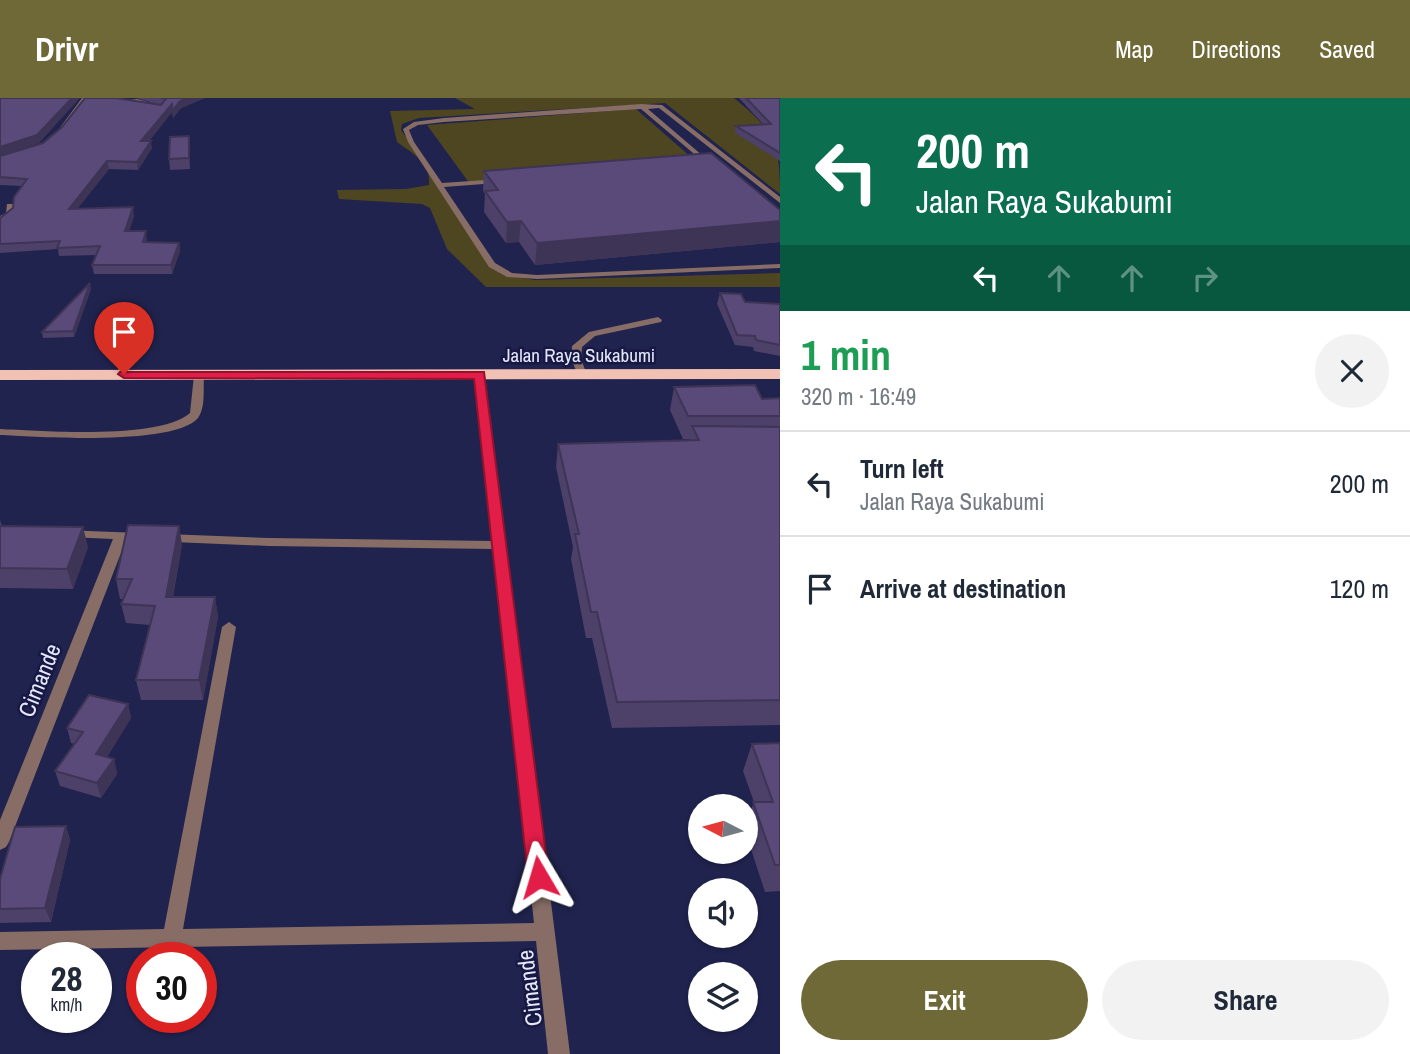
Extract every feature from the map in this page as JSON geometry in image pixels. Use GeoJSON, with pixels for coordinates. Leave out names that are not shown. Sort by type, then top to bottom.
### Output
{"type":"FeatureCollection","features":[{"type":"Feature","properties":{"kind":"highway","name":"Jalan Raya Sukabumi"},"geometry":{"type":"LineString","coordinates":[[0,375],[780,374]]}},
{"type":"Feature","properties":{"kind":"street"},"geometry":{"type":"LineString","coordinates":[[54,138],[86,98]]}},
{"type":"Feature","properties":{"kind":"street"},"geometry":{"type":"LineString","coordinates":[[109,101],[137,101],[162,108]]}},
{"type":"Feature","properties":{"kind":"street"},"geometry":{"type":"LineString","coordinates":[[0,220],[10,214],[10,206]]}},
{"type":"Feature","properties":{"kind":"street"},"geometry":{"type":"LineString","coordinates":[[124,374],[119,341],[127,314]]}},
{"type":"Feature","properties":{"kind":"street","name":"Cimande"},"geometry":{"type":"LineString","coordinates":[[480,375],[559,1054]]}},
{"type":"Feature","properties":{"kind":"street"},"geometry":{"type":"LineString","coordinates":[[57,533],[269,542],[500,545]]}},
{"type":"Feature","properties":{"kind":"street","name":"Cimande"},"geometry":{"type":"LineString","coordinates":[[0,842],[121,535]]}},
{"type":"Feature","properties":{"kind":"street"},"geometry":{"type":"LineString","coordinates":[[172,938],[229,627]]}},
{"type":"Feature","properties":{"kind":"street"},"geometry":{"type":"LineString","coordinates":[[0,941],[545,932]]}},
{"type":"Feature","properties":{"kind":"lane"},"geometry":{"type":"LineString","coordinates":[[641,106],[714,167],[701,168]]}},
{"type":"Feature","properties":{"kind":"lane"},"geometry":{"type":"LineString","coordinates":[[780,201],[663,107],[641,106],[416,123],[406,129],[411,142],[442,185],[492,265],[510,275],[537,277],[780,266]]}},
{"type":"Feature","properties":{"kind":"lane"},"geometry":{"type":"LineString","coordinates":[[725,166],[736,165]]}},
{"type":"Feature","properties":{"kind":"lane"},"geometry":{"type":"LineString","coordinates":[[442,185],[502,181]]}},
{"type":"Feature","properties":{"kind":"lane"},"geometry":{"type":"LineString","coordinates":[[582,375],[576,359],[576,346],[592,334],[659,320]]}},
{"type":"Feature","properties":{"kind":"lane"},"geometry":{"type":"LineString","coordinates":[[0,432],[119,435],[175,427],[192,419],[196,412],[199,375]]}},
{"type":"Feature","properties":{"kind":"shaded area"},"geometry":{"type":"Polygon","coordinates":[[[455,98],[734,98],[758,119],[772,138],[778,161],[780,194],[665,103],[419,118],[402,124],[401,130],[503,275],[535,280],[780,273],[780,287],[486,287],[447,249],[430,208],[422,204],[339,199],[337,190],[406,189],[429,185],[424,164],[397,142],[390,111],[475,109],[455,98]]]}},
{"type":"Feature","properties":{"kind":"shaded area"},"geometry":{"type":"Polygon","coordinates":[[[636,109],[700,165],[470,184],[427,125],[636,109]]]}},
{"type":"Feature","properties":{"kind":"building"},"geometry":{"type":"Polygon","coordinates":[[[0,98],[72,98],[37,135],[0,147],[0,98]]]}},
{"type":"Feature","properties":{"kind":"building"},"geometry":{"type":"Polygon","coordinates":[[[85,98],[116,98],[161,105],[166,99],[161,98],[187,98],[180,101],[172,111],[172,104],[141,141],[151,141],[137,162],[107,161],[69,209],[133,207],[125,231],[146,231],[143,242],[179,243],[171,265],[92,265],[100,246],[57,248],[60,241],[0,244],[0,218],[13,208],[14,197],[27,179],[0,177],[0,156],[43,143],[62,127],[85,98]]]}},
{"type":"Feature","properties":{"kind":"building"},"geometry":{"type":"Polygon","coordinates":[[[746,98],[780,98],[780,153],[736,126],[771,124],[746,98]]]}},
{"type":"Feature","properties":{"kind":"building"},"geometry":{"type":"Polygon","coordinates":[[[189,136],[189,158],[169,159],[170,137],[189,136]]]}},
{"type":"Feature","properties":{"kind":"building"},"geometry":{"type":"Polygon","coordinates":[[[711,153],[780,210],[780,221],[537,243],[521,221],[507,222],[485,191],[498,190],[484,171],[711,153]]]}},
{"type":"Feature","properties":{"kind":"building"},"geometry":{"type":"Polygon","coordinates":[[[90,283],[73,331],[42,332],[90,283]]]}},
{"type":"Feature","properties":{"kind":"building"},"geometry":{"type":"Polygon","coordinates":[[[720,293],[741,294],[745,302],[780,304],[780,345],[756,340],[755,336],[737,335],[720,293]]]}},
{"type":"Feature","properties":{"kind":"building"},"geometry":{"type":"Polygon","coordinates":[[[755,385],[762,399],[780,398],[780,416],[688,416],[674,387],[755,385]]]}},
{"type":"Feature","properties":{"kind":"building"},"geometry":{"type":"Polygon","coordinates":[[[692,426],[780,427],[780,700],[617,702],[597,612],[591,612],[575,534],[579,534],[558,444],[699,440],[692,426]]]}},
{"type":"Feature","properties":{"kind":"building"},"geometry":{"type":"Polygon","coordinates":[[[128,525],[179,526],[166,597],[215,597],[199,680],[136,680],[155,606],[121,604],[132,579],[116,579],[128,525]]]}},
{"type":"Feature","properties":{"kind":"building"},"geometry":{"type":"Polygon","coordinates":[[[0,526],[83,527],[67,569],[0,568],[0,526]]]}},
{"type":"Feature","properties":{"kind":"building"},"geometry":{"type":"Polygon","coordinates":[[[89,695],[128,704],[96,754],[114,759],[97,783],[55,771],[83,732],[67,728],[89,695]]]}},
{"type":"Feature","properties":{"kind":"building"},"geometry":{"type":"Polygon","coordinates":[[[780,743],[780,865],[775,865],[758,816],[758,802],[773,802],[752,744],[780,743]]]}},
{"type":"Feature","properties":{"kind":"building"},"geometry":{"type":"Polygon","coordinates":[[[66,826],[45,908],[0,909],[0,879],[15,827],[66,826]]]}},
{"type":"Feature","properties":{"kind":"route"},"geometry":{"type":"LineString","coordinates":[[124,374],[480,375],[539,877]]}}]}
